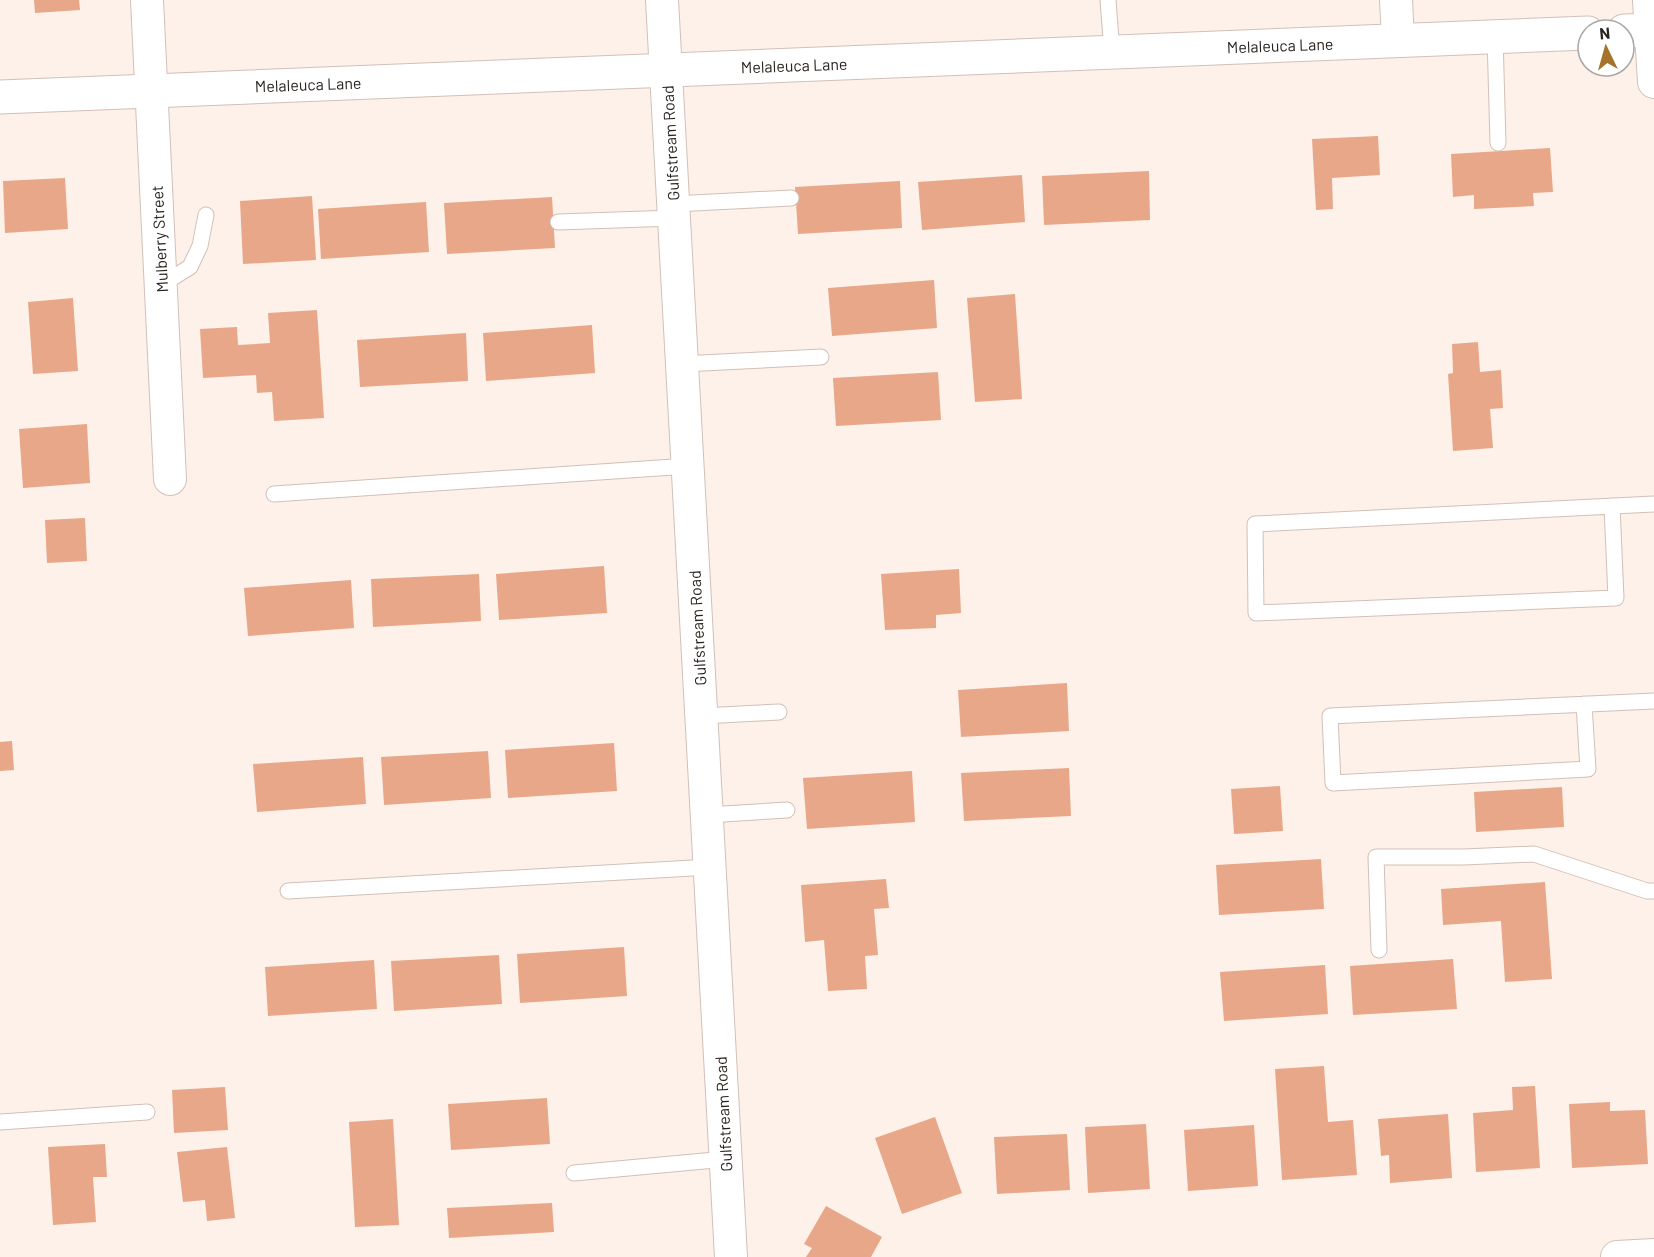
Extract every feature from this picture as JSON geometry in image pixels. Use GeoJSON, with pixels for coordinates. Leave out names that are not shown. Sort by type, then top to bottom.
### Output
{"type":"FeatureCollection","features":[{"type":"Feature","properties":{"kind":"street","name":"Mulberry Street"},"geometry":{"type":"LineString","coordinates":[[147,0],[170,479]]}},
{"type":"Feature","properties":{"kind":"street","name":"Gulfstream Road"},"geometry":{"type":"LineString","coordinates":[[662,0],[731,1257]]}},
{"type":"Feature","properties":{"kind":"street"},"geometry":{"type":"LineString","coordinates":[[1396,0],[1398,40]]}},
{"type":"Feature","properties":{"kind":"street"},"geometry":{"type":"LineString","coordinates":[[1644,23],[1654,82]]}},
{"type":"Feature","properties":{"kind":"street","name":"Melaleuca Lane"},"geometry":{"type":"LineString","coordinates":[[0,97],[1576,33]]}},
{"type":"Feature","properties":{"kind":"street"},"geometry":{"type":"LineString","coordinates":[[1617,1257],[1654,1256]]}},
{"type":"Feature","properties":{"kind":"lane"},"geometry":{"type":"LineString","coordinates":[[1108,0],[1112,52]]}},
{"type":"Feature","properties":{"kind":"lane"},"geometry":{"type":"LineString","coordinates":[[1495,36],[1498,143]]}},
{"type":"Feature","properties":{"kind":"lane"},"geometry":{"type":"LineString","coordinates":[[558,222],[791,198]]}},
{"type":"Feature","properties":{"kind":"lane"},"geometry":{"type":"LineString","coordinates":[[161,285],[190,267],[200,246],[206,215]]}},
{"type":"Feature","properties":{"kind":"lane"},"geometry":{"type":"LineString","coordinates":[[682,364],[821,357]]}},
{"type":"Feature","properties":{"kind":"lane"},"geometry":{"type":"LineString","coordinates":[[274,494],[688,466]]}},
{"type":"Feature","properties":{"kind":"lane"},"geometry":{"type":"LineString","coordinates":[[1612,506],[1616,598],[1256,613],[1255,524],[1612,506],[1654,504]]}},
{"type":"Feature","properties":{"kind":"lane"},"geometry":{"type":"LineString","coordinates":[[1584,704],[1588,769],[1333,783],[1330,716],[1584,704],[1654,701]]}},
{"type":"Feature","properties":{"kind":"lane"},"geometry":{"type":"LineString","coordinates":[[702,716],[779,712]]}},
{"type":"Feature","properties":{"kind":"lane"},"geometry":{"type":"LineString","coordinates":[[707,815],[787,810]]}},
{"type":"Feature","properties":{"kind":"lane"},"geometry":{"type":"LineString","coordinates":[[1379,950],[1376,856],[1464,857],[1534,854],[1647,891],[1654,891]]}},
{"type":"Feature","properties":{"kind":"lane"},"geometry":{"type":"LineString","coordinates":[[288,891],[710,867]]}},
{"type":"Feature","properties":{"kind":"lane"},"geometry":{"type":"LineString","coordinates":[[0,1122],[147,1112]]}},
{"type":"Feature","properties":{"kind":"lane"},"geometry":{"type":"LineString","coordinates":[[574,1173],[726,1159]]}},
{"type":"Feature","properties":{"kind":"building"},"geometry":{"type":"Polygon","coordinates":[[[34,0],[79,0],[80,10],[35,13],[34,0]]]}},
{"type":"Feature","properties":{"kind":"building"},"geometry":{"type":"Polygon","coordinates":[[[1378,136],[1380,175],[1332,178],[1333,209],[1316,210],[1312,139],[1378,136]]]}},
{"type":"Feature","properties":{"kind":"building"},"geometry":{"type":"Polygon","coordinates":[[[1550,148],[1553,192],[1533,193],[1534,206],[1474,209],[1474,195],[1453,197],[1451,154],[1550,148]]]}},
{"type":"Feature","properties":{"kind":"building"},"geometry":{"type":"Polygon","coordinates":[[[1149,171],[1150,220],[1044,225],[1042,176],[1149,171]]]}},
{"type":"Feature","properties":{"kind":"building"},"geometry":{"type":"Polygon","coordinates":[[[1022,175],[1025,222],[922,230],[918,182],[1022,175]]]}},
{"type":"Feature","properties":{"kind":"building"},"geometry":{"type":"Polygon","coordinates":[[[65,178],[68,229],[5,233],[3,181],[65,178]]]}},
{"type":"Feature","properties":{"kind":"building"},"geometry":{"type":"Polygon","coordinates":[[[900,181],[902,228],[798,234],[795,187],[900,181]]]}},
{"type":"Feature","properties":{"kind":"building"},"geometry":{"type":"Polygon","coordinates":[[[312,196],[316,260],[243,264],[240,201],[312,196]]]}},
{"type":"Feature","properties":{"kind":"building"},"geometry":{"type":"Polygon","coordinates":[[[552,197],[555,248],[447,254],[444,203],[552,197]]]}},
{"type":"Feature","properties":{"kind":"building"},"geometry":{"type":"Polygon","coordinates":[[[426,202],[429,252],[321,259],[318,209],[426,202]]]}},
{"type":"Feature","properties":{"kind":"building"},"geometry":{"type":"Polygon","coordinates":[[[934,280],[937,328],[832,336],[828,288],[934,280]]]}},
{"type":"Feature","properties":{"kind":"building"},"geometry":{"type":"Polygon","coordinates":[[[1015,294],[1022,399],[975,402],[967,298],[1015,294]]]}},
{"type":"Feature","properties":{"kind":"building"},"geometry":{"type":"Polygon","coordinates":[[[73,298],[78,371],[33,374],[28,302],[73,298]]]}},
{"type":"Feature","properties":{"kind":"building"},"geometry":{"type":"Polygon","coordinates":[[[317,310],[324,418],[274,421],[272,392],[257,393],[256,375],[203,378],[200,329],[237,327],[238,345],[270,343],[268,313],[317,310]]]}},
{"type":"Feature","properties":{"kind":"building"},"geometry":{"type":"Polygon","coordinates":[[[592,325],[595,373],[486,381],[483,333],[592,325]]]}},
{"type":"Feature","properties":{"kind":"building"},"geometry":{"type":"Polygon","coordinates":[[[466,333],[468,381],[360,387],[357,340],[466,333]]]}},
{"type":"Feature","properties":{"kind":"building"},"geometry":{"type":"Polygon","coordinates":[[[1478,342],[1480,372],[1501,370],[1503,408],[1490,409],[1493,448],[1453,451],[1448,374],[1453,373],[1452,344],[1478,342]]]}},
{"type":"Feature","properties":{"kind":"building"},"geometry":{"type":"Polygon","coordinates":[[[938,372],[941,420],[836,426],[833,378],[938,372]]]}},
{"type":"Feature","properties":{"kind":"building"},"geometry":{"type":"Polygon","coordinates":[[[87,424],[90,483],[23,488],[19,429],[87,424]]]}},
{"type":"Feature","properties":{"kind":"building"},"geometry":{"type":"Polygon","coordinates":[[[85,518],[87,561],[47,563],[45,520],[85,518]]]}},
{"type":"Feature","properties":{"kind":"building"},"geometry":{"type":"Polygon","coordinates":[[[604,566],[607,613],[499,620],[496,574],[604,566]]]}},
{"type":"Feature","properties":{"kind":"building"},"geometry":{"type":"Polygon","coordinates":[[[959,569],[961,613],[936,615],[936,628],[885,630],[881,574],[959,569]]]}},
{"type":"Feature","properties":{"kind":"building"},"geometry":{"type":"Polygon","coordinates":[[[479,574],[481,621],[373,627],[371,579],[479,574]]]}},
{"type":"Feature","properties":{"kind":"building"},"geometry":{"type":"Polygon","coordinates":[[[351,580],[354,628],[248,636],[244,588],[351,580]]]}},
{"type":"Feature","properties":{"kind":"building"},"geometry":{"type":"Polygon","coordinates":[[[1067,683],[1069,731],[961,737],[958,690],[1067,683]]]}},
{"type":"Feature","properties":{"kind":"building"},"geometry":{"type":"Polygon","coordinates":[[[12,741],[14,770],[0,771],[0,742],[12,741]]]}},
{"type":"Feature","properties":{"kind":"building"},"geometry":{"type":"Polygon","coordinates":[[[614,743],[617,791],[508,798],[505,750],[614,743]]]}},
{"type":"Feature","properties":{"kind":"building"},"geometry":{"type":"Polygon","coordinates":[[[488,751],[491,798],[384,805],[381,757],[488,751]]]}},
{"type":"Feature","properties":{"kind":"building"},"geometry":{"type":"Polygon","coordinates":[[[363,757],[366,804],[257,812],[253,764],[363,757]]]}},
{"type":"Feature","properties":{"kind":"building"},"geometry":{"type":"Polygon","coordinates":[[[1069,768],[1071,816],[964,821],[961,773],[1069,768]]]}},
{"type":"Feature","properties":{"kind":"building"},"geometry":{"type":"Polygon","coordinates":[[[912,771],[915,822],[807,829],[803,778],[912,771]]]}},
{"type":"Feature","properties":{"kind":"building"},"geometry":{"type":"Polygon","coordinates":[[[1280,786],[1283,831],[1234,834],[1231,789],[1280,786]]]}},
{"type":"Feature","properties":{"kind":"building"},"geometry":{"type":"Polygon","coordinates":[[[1562,787],[1564,827],[1476,832],[1474,792],[1562,787]]]}},
{"type":"Feature","properties":{"kind":"building"},"geometry":{"type":"Polygon","coordinates":[[[1321,859],[1324,909],[1219,915],[1216,865],[1321,859]]]}},
{"type":"Feature","properties":{"kind":"building"},"geometry":{"type":"Polygon","coordinates":[[[886,879],[889,908],[874,909],[878,955],[865,956],[867,989],[828,991],[824,940],[805,942],[801,885],[886,879]]]}},
{"type":"Feature","properties":{"kind":"building"},"geometry":{"type":"Polygon","coordinates":[[[1545,882],[1552,979],[1505,982],[1501,921],[1443,925],[1441,889],[1545,882]]]}},
{"type":"Feature","properties":{"kind":"building"},"geometry":{"type":"Polygon","coordinates":[[[624,947],[627,996],[520,1003],[517,954],[624,947]]]}},
{"type":"Feature","properties":{"kind":"building"},"geometry":{"type":"Polygon","coordinates":[[[499,955],[502,1004],[394,1011],[391,961],[499,955]]]}},
{"type":"Feature","properties":{"kind":"building"},"geometry":{"type":"Polygon","coordinates":[[[1453,959],[1457,1009],[1353,1015],[1350,966],[1453,959]]]}},
{"type":"Feature","properties":{"kind":"building"},"geometry":{"type":"Polygon","coordinates":[[[374,960],[377,1009],[268,1016],[265,967],[374,960]]]}},
{"type":"Feature","properties":{"kind":"building"},"geometry":{"type":"Polygon","coordinates":[[[1325,965],[1328,1014],[1224,1021],[1220,972],[1325,965]]]}},
{"type":"Feature","properties":{"kind":"building"},"geometry":{"type":"Polygon","coordinates":[[[1324,1066],[1328,1122],[1353,1120],[1357,1175],[1282,1180],[1275,1069],[1324,1066]]]}},
{"type":"Feature","properties":{"kind":"building"},"geometry":{"type":"Polygon","coordinates":[[[1535,1086],[1540,1168],[1476,1172],[1473,1113],[1513,1110],[1512,1087],[1535,1086]]]}},
{"type":"Feature","properties":{"kind":"building"},"geometry":{"type":"Polygon","coordinates":[[[225,1087],[228,1130],[174,1133],[172,1090],[225,1087]]]}},
{"type":"Feature","properties":{"kind":"building"},"geometry":{"type":"Polygon","coordinates":[[[547,1098],[550,1144],[451,1150],[448,1104],[547,1098]]]}},
{"type":"Feature","properties":{"kind":"building"},"geometry":{"type":"Polygon","coordinates":[[[1610,1102],[1610,1111],[1645,1110],[1648,1164],[1572,1168],[1569,1104],[1610,1102]]]}},
{"type":"Feature","properties":{"kind":"building"},"geometry":{"type":"Polygon","coordinates":[[[1448,1114],[1452,1178],[1390,1183],[1389,1155],[1381,1156],[1378,1119],[1448,1114]]]}},
{"type":"Feature","properties":{"kind":"building"},"geometry":{"type":"Polygon","coordinates":[[[935,1117],[962,1193],[902,1214],[875,1138],[935,1117]]]}},
{"type":"Feature","properties":{"kind":"building"},"geometry":{"type":"Polygon","coordinates":[[[393,1119],[399,1225],[355,1227],[349,1122],[393,1119]]]}},
{"type":"Feature","properties":{"kind":"building"},"geometry":{"type":"Polygon","coordinates":[[[1146,1124],[1150,1189],[1088,1193],[1085,1127],[1146,1124]]]}},
{"type":"Feature","properties":{"kind":"building"},"geometry":{"type":"Polygon","coordinates":[[[1254,1125],[1258,1186],[1188,1191],[1184,1130],[1254,1125]]]}},
{"type":"Feature","properties":{"kind":"building"},"geometry":{"type":"Polygon","coordinates":[[[1067,1134],[1070,1190],[997,1194],[994,1137],[1067,1134]]]}},
{"type":"Feature","properties":{"kind":"building"},"geometry":{"type":"Polygon","coordinates":[[[105,1144],[107,1177],[93,1177],[96,1222],[53,1225],[48,1147],[105,1144]]]}},
{"type":"Feature","properties":{"kind":"building"},"geometry":{"type":"Polygon","coordinates":[[[227,1147],[235,1218],[207,1221],[205,1200],[183,1202],[177,1152],[227,1147]]]}},
{"type":"Feature","properties":{"kind":"building"},"geometry":{"type":"Polygon","coordinates":[[[552,1203],[554,1232],[449,1238],[447,1208],[552,1203]]]}},
{"type":"Feature","properties":{"kind":"building"},"geometry":{"type":"Polygon","coordinates":[[[826,1206],[882,1237],[871,1257],[806,1257],[812,1248],[804,1244],[826,1206]]]}}]}
